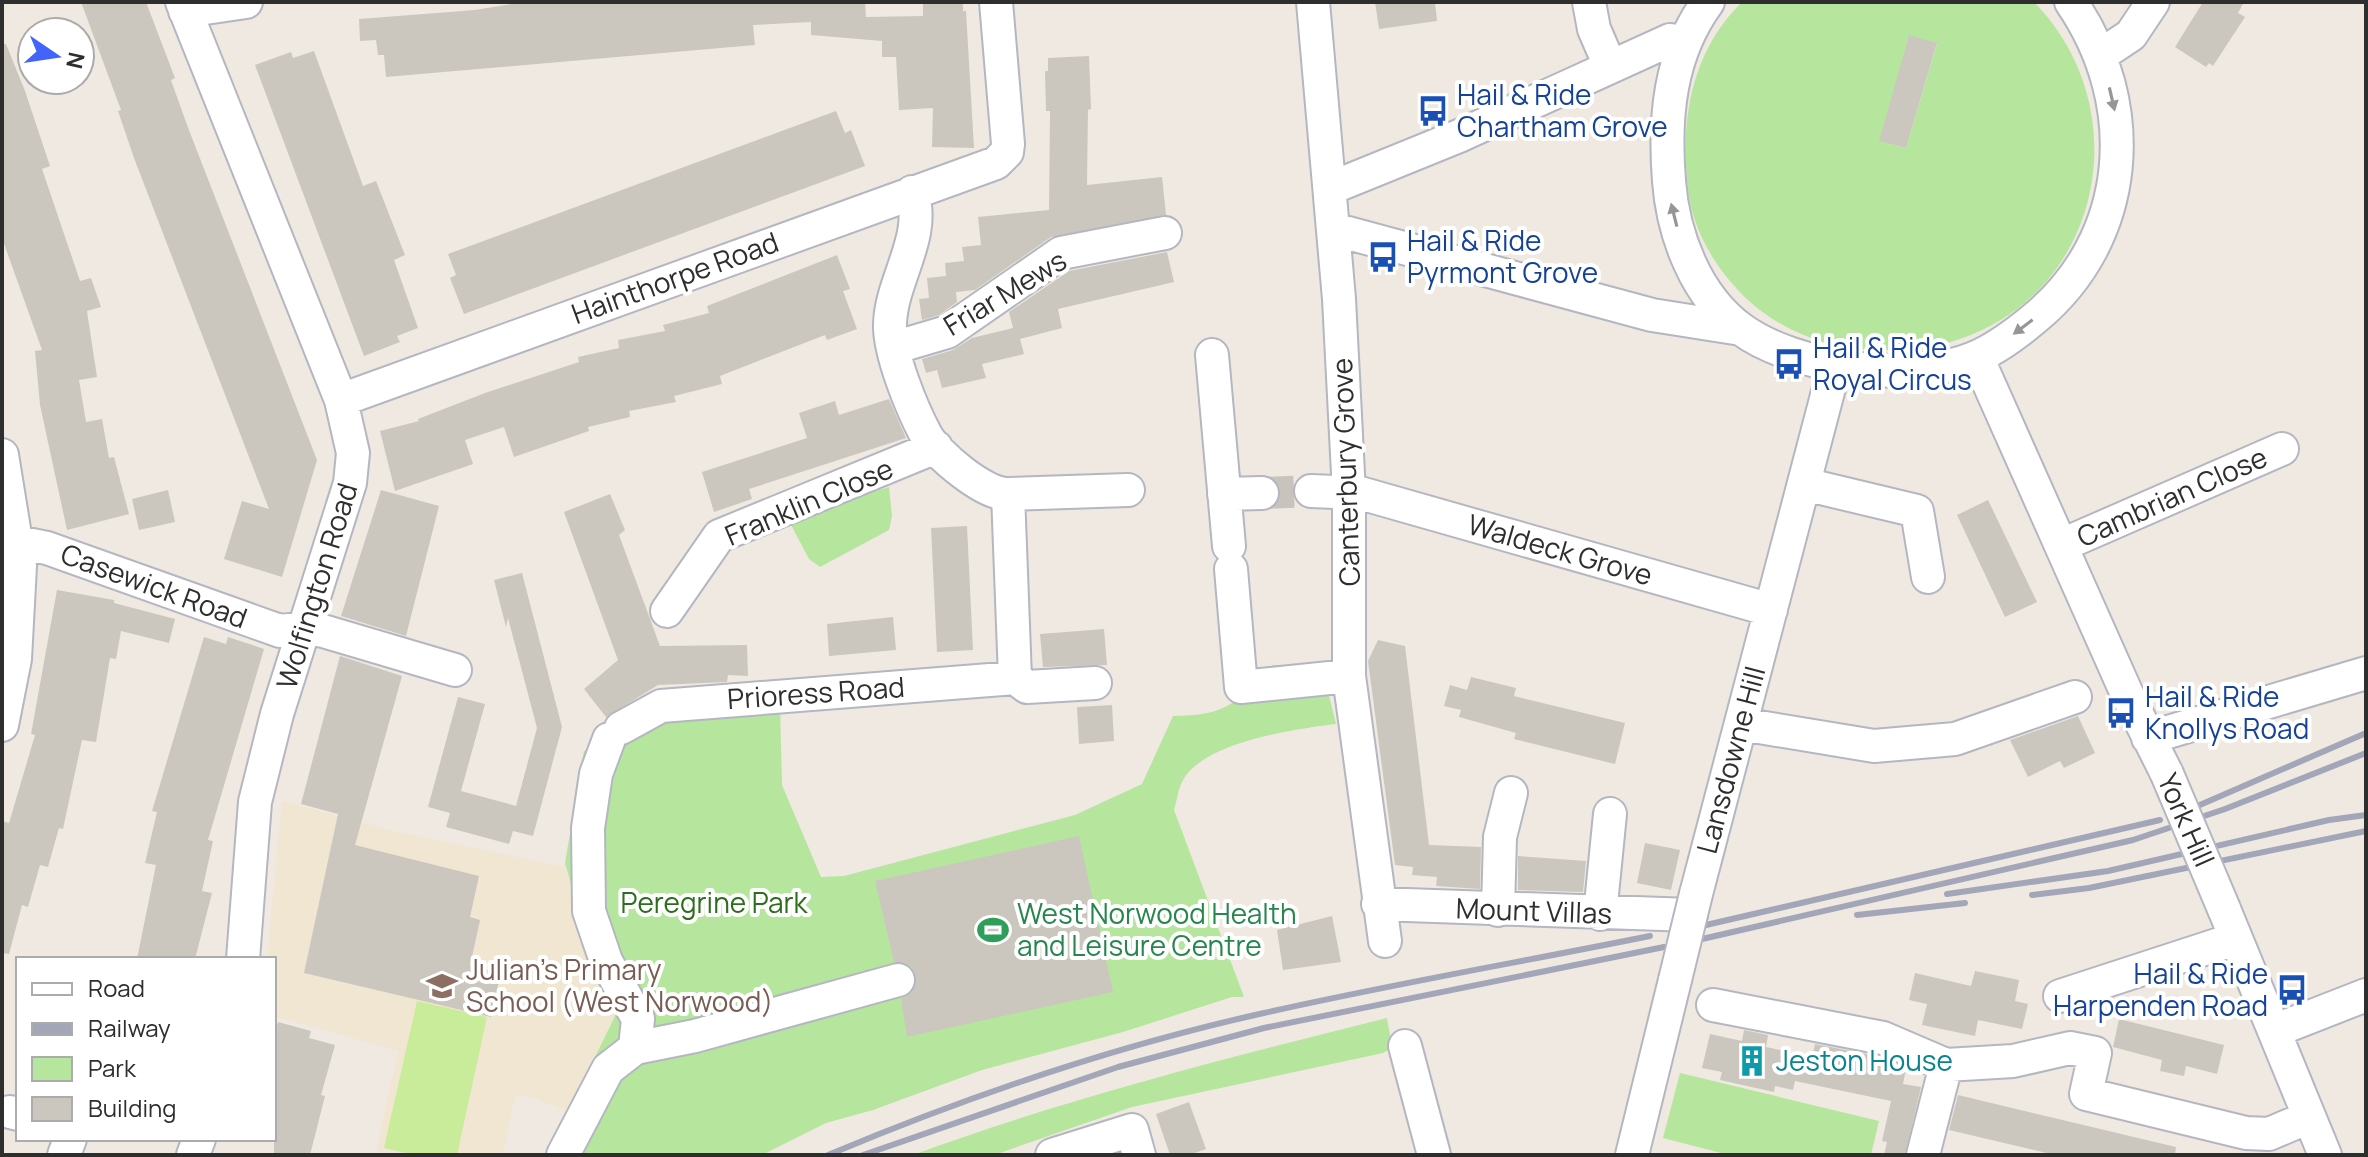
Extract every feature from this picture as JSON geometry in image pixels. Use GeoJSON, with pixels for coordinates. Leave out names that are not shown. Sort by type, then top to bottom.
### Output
{"type":"FeatureCollection","features":[{"type":"Feature","properties":{"kind":"street"},"geometry":{"type":"LineString","coordinates":[[184,6],[246,2]]}},
{"type":"Feature","properties":{"kind":"street","name":"Hainthorpe Road"},"geometry":{"type":"LineString","coordinates":[[341,400],[996,163],[1007,152],[1008,117],[996,2]]}},
{"type":"Feature","properties":{"kind":"street","name":"Canterbury Grove"},"geometry":{"type":"LineString","coordinates":[[1313,2],[1331,188],[1349,493],[1349,676],[1385,941]]}},
{"type":"Feature","properties":{"kind":"street"},"geometry":{"type":"LineString","coordinates":[[1589,2],[1594,29],[1610,66]]}},
{"type":"Feature","properties":{"kind":"street"},"geometry":{"type":"LineString","coordinates":[[1333,229],[1652,315],[1741,329],[1771,345],[1835,365],[1874,372],[1923,370],[1977,357],[2021,330],[2077,278],[2094,247],[2111,200],[2116,154],[2115,109],[2101,55],[2071,2]]}},
{"type":"Feature","properties":{"kind":"street"},"geometry":{"type":"LineString","coordinates":[[2101,55],[2131,35],[2153,2]]}},
{"type":"Feature","properties":{"kind":"street"},"geometry":{"type":"LineString","coordinates":[[1706,3],[1685,43],[1672,81],[1665,126],[1670,199],[1685,257],[1703,286],[1741,329]]}},
{"type":"Feature","properties":{"kind":"street","name":"Wolfington Road"},"geometry":{"type":"LineString","coordinates":[[184,6],[341,400],[350,430],[353,468],[277,714],[255,802],[243,957]]}},
{"type":"Feature","properties":{"kind":"street"},"geometry":{"type":"LineString","coordinates":[[1331,188],[1459,136],[1670,40],[1685,43]]}},
{"type":"Feature","properties":{"kind":"street"},"geometry":{"type":"LineString","coordinates":[[912,192],[916,204],[915,225],[891,311],[893,348],[927,437],[986,491],[1008,494],[1128,490]]}},
{"type":"Feature","properties":{"kind":"street","name":"Friar Mews"},"geometry":{"type":"LineString","coordinates":[[893,348],[947,332],[1061,253],[1165,233]]}},
{"type":"Feature","properties":{"kind":"street"},"geometry":{"type":"LineString","coordinates":[[1652,315],[1677,305],[1703,286]]}},
{"type":"Feature","properties":{"kind":"street"},"geometry":{"type":"LineString","coordinates":[[1212,355],[1241,687],[1349,676]]}},
{"type":"Feature","properties":{"kind":"street","name":"York Hill"},"geometry":{"type":"LineString","coordinates":[[1977,357],[2167,774],[2325,1155]]}},
{"type":"Feature","properties":{"kind":"street","name":"Lansdowne Hill"},"geometry":{"type":"LineString","coordinates":[[1632,1155],[1675,980],[1685,908],[1741,724],[1835,365]]}},
{"type":"Feature","properties":{"kind":"street","name":"Franklin Close"},"geometry":{"type":"LineString","coordinates":[[667,611],[719,536],[936,447]]}},
{"type":"Feature","properties":{"kind":"street","name":"Cambrian Close"},"geometry":{"type":"LineString","coordinates":[[2062,545],[2282,449]]}},
{"type":"Feature","properties":{"kind":"street"},"geometry":{"type":"LineString","coordinates":[[2,455],[9,540],[20,566],[18,634],[2,725]]}},
{"type":"Feature","properties":{"kind":"street"},"geometry":{"type":"LineString","coordinates":[[1804,484],[1917,511],[1928,577]]}},
{"type":"Feature","properties":{"kind":"street","name":"Waldeck Grove"},"geometry":{"type":"LineString","coordinates":[[1311,491],[1349,493],[1771,610]]}},
{"type":"Feature","properties":{"kind":"street"},"geometry":{"type":"LineString","coordinates":[[1224,494],[1262,493]]}},
{"type":"Feature","properties":{"kind":"street"},"geometry":{"type":"LineString","coordinates":[[1008,494],[1015,678]]}},
{"type":"Feature","properties":{"kind":"street","name":"Casewick Road"},"geometry":{"type":"LineString","coordinates":[[9,540],[47,548],[280,631],[305,628],[455,670]]}},
{"type":"Feature","properties":{"kind":"street"},"geometry":{"type":"LineString","coordinates":[[2148,738],[2366,673]]}},
{"type":"Feature","properties":{"kind":"street","name":"Prioress Road"},"geometry":{"type":"LineString","coordinates":[[635,1048],[638,1019],[606,961],[589,911],[588,828],[596,774],[615,734],[661,706],[1015,678],[1027,687],[1095,683]]}},
{"type":"Feature","properties":{"kind":"street"},"geometry":{"type":"LineString","coordinates":[[1741,724],[1874,746],[1955,739],[2075,697]]}},
{"type":"Feature","properties":{"kind":"street"},"geometry":{"type":"LineString","coordinates":[[1498,910],[1500,837],[1511,793]]}},
{"type":"Feature","properties":{"kind":"street"},"geometry":{"type":"LineString","coordinates":[[1600,914],[1610,814]]}},
{"type":"Feature","properties":{"kind":"street","name":"Mount Villas"},"geometry":{"type":"LineString","coordinates":[[1378,904],[1600,914],[1685,908]]}},
{"type":"Feature","properties":{"kind":"street"},"geometry":{"type":"LineString","coordinates":[[2060,996],[2235,939]]}},
{"type":"Feature","properties":{"kind":"street"},"geometry":{"type":"LineString","coordinates":[[563,1155],[608,1069],[635,1048],[695,1036],[898,980]]}},
{"type":"Feature","properties":{"kind":"street"},"geometry":{"type":"LineString","coordinates":[[2274,1031],[2366,995]]}},
{"type":"Feature","properties":{"kind":"street"},"geometry":{"type":"LineString","coordinates":[[1713,1005],[1883,1038],[1946,1065],[2013,1061],[2070,1048],[2095,1053],[2086,1094],[2246,1133],[2269,1134],[2309,1117]]}},
{"type":"Feature","properties":{"kind":"street"},"geometry":{"type":"LineString","coordinates":[[1405,1046],[1434,1155]]}},
{"type":"Feature","properties":{"kind":"street"},"geometry":{"type":"LineString","coordinates":[[1923,1155],[1946,1065]]}},
{"type":"Feature","properties":{"kind":"street"},"geometry":{"type":"LineString","coordinates":[[1052,1155],[1136,1142]]}},
{"type":"Feature","properties":{"kind":"shaded area","name":"Julian's Primary School (West Norwood)"},"geometry":{"type":"Polygon","coordinates":[[[282,801],[394,831],[565,867],[583,926],[621,1006],[568,1111],[531,1097],[515,1095],[503,1155],[376,1152],[398,1051],[276,1017],[276,957],[267,957],[282,801]]]}},
{"type":"Feature","properties":{"kind":"green space"},"geometry":{"type":"Polygon","coordinates":[[[1742,2],[2034,2],[2067,45],[2087,92],[2094,142],[2090,192],[2074,239],[2047,281],[2009,315],[1960,339],[1906,349],[1869,350],[1814,339],[1780,323],[1749,301],[1725,275],[1706,246],[1693,215],[1687,180],[1686,132],[1694,85],[1701,62],[1725,21],[1742,2]],[[1909,36],[1880,141],[1906,148],[1937,44],[1909,36]]]}},
{"type":"Feature","properties":{"kind":"green space"},"geometry":{"type":"Polygon","coordinates":[[[889,487],[892,516],[889,530],[820,567],[809,559],[790,523],[838,502],[889,487]]]}},
{"type":"Feature","properties":{"kind":"green space","name":"Peregrine Park"},"geometry":{"type":"Polygon","coordinates":[[[1273,665],[1322,667],[1336,724],[1275,734],[1210,756],[1194,767],[1183,780],[1174,810],[1244,997],[1232,997],[1123,1032],[982,1070],[873,1110],[826,1123],[762,1155],[547,1155],[620,1006],[583,926],[565,863],[584,751],[646,731],[655,720],[780,705],[782,785],[821,877],[844,876],[1075,815],[1142,784],[1173,716],[1219,710],[1250,689],[1273,665]]]}},
{"type":"Feature","properties":{"kind":"green space"},"geometry":{"type":"Polygon","coordinates":[[[417,1001],[487,1017],[457,1155],[414,1155],[384,1148],[417,1001]]]}},
{"type":"Feature","properties":{"kind":"green space"},"geometry":{"type":"Polygon","coordinates":[[[1387,1018],[1392,1048],[1383,1053],[1132,1107],[994,1155],[913,1155],[1089,1097],[1387,1018]]]}},
{"type":"Feature","properties":{"kind":"green space"},"geometry":{"type":"Polygon","coordinates":[[[1680,1073],[1879,1121],[1871,1155],[1729,1155],[1663,1138],[1680,1073]]]}},
{"type":"Feature","properties":{"kind":"building"},"geometry":{"type":"Polygon","coordinates":[[[81,2],[146,2],[175,78],[171,80],[187,125],[317,460],[282,577],[224,559],[242,501],[269,509],[134,158],[118,111],[121,110],[96,42],[96,16],[86,16],[81,2]]]}},
{"type":"Feature","properties":{"kind":"building"},"geometry":{"type":"Polygon","coordinates":[[[523,2],[865,2],[866,17],[923,16],[923,2],[963,2],[974,148],[932,147],[933,108],[899,110],[896,57],[882,57],[882,41],[811,35],[811,22],[753,25],[755,45],[386,77],[384,55],[378,55],[376,40],[360,41],[359,19],[475,10],[523,2]]]}},
{"type":"Feature","properties":{"kind":"building"},"geometry":{"type":"Polygon","coordinates":[[[1375,2],[1435,2],[1437,21],[1379,29],[1375,2]]]}},
{"type":"Feature","properties":{"kind":"building"},"geometry":{"type":"Polygon","coordinates":[[[2203,2],[2244,2],[2238,13],[2245,17],[2213,66],[2209,63],[2206,67],[2175,47],[2203,2]]]}},
{"type":"Feature","properties":{"kind":"building"},"geometry":{"type":"Polygon","coordinates":[[[1909,35],[1937,43],[1906,148],[1879,141],[1909,35]]]}},
{"type":"Feature","properties":{"kind":"building"},"geometry":{"type":"Polygon","coordinates":[[[2,44],[6,44],[16,69],[16,96],[27,96],[50,166],[42,169],[80,281],[91,278],[101,307],[87,311],[97,377],[79,380],[86,422],[102,419],[109,458],[114,457],[129,514],[67,530],[40,405],[35,351],[42,350],[2,238],[2,44]]]}},
{"type":"Feature","properties":{"kind":"building"},"geometry":{"type":"Polygon","coordinates":[[[314,51],[363,186],[376,181],[405,255],[394,260],[418,328],[397,336],[400,342],[364,356],[255,65],[291,52],[293,58],[314,51]]]}},
{"type":"Feature","properties":{"kind":"building"},"geometry":{"type":"Polygon","coordinates":[[[1089,56],[1091,109],[1088,110],[1087,185],[1162,177],[1166,215],[1051,237],[975,290],[956,292],[957,302],[939,315],[922,320],[919,299],[929,298],[927,278],[946,276],[945,263],[964,261],[962,247],[981,245],[978,217],[1049,210],[1050,111],[1046,111],[1045,71],[1048,71],[1048,58],[1089,56]]]}},
{"type":"Feature","properties":{"kind":"building"},"geometry":{"type":"Polygon","coordinates":[[[836,111],[845,133],[851,130],[865,166],[464,314],[450,278],[456,275],[448,254],[836,111]]]}},
{"type":"Feature","properties":{"kind":"building"},"geometry":{"type":"Polygon","coordinates":[[[1167,252],[1174,282],[1058,309],[1062,328],[1020,339],[1024,354],[982,364],[986,378],[942,388],[937,370],[926,373],[922,359],[953,350],[972,338],[1013,328],[1009,312],[1069,271],[1167,252]]]}},
{"type":"Feature","properties":{"kind":"building"},"geometry":{"type":"Polygon","coordinates":[[[837,255],[850,289],[843,291],[857,329],[827,340],[825,335],[720,376],[722,384],[674,396],[676,402],[629,411],[630,417],[588,427],[589,431],[514,457],[504,427],[465,440],[473,464],[395,491],[380,431],[419,421],[485,393],[579,362],[578,357],[619,348],[618,340],[665,331],[663,325],[709,313],[707,306],[837,255]]]}},
{"type":"Feature","properties":{"kind":"building"},"geometry":{"type":"Polygon","coordinates":[[[889,399],[906,438],[749,489],[752,499],[714,512],[702,472],[807,438],[799,413],[835,401],[839,415],[889,399]]]}},
{"type":"Feature","properties":{"kind":"building"},"geometry":{"type":"Polygon","coordinates":[[[168,490],[175,522],[139,530],[132,499],[168,490]]]}},
{"type":"Feature","properties":{"kind":"building"},"geometry":{"type":"Polygon","coordinates":[[[381,490],[439,506],[406,636],[341,616],[381,490]]]}},
{"type":"Feature","properties":{"kind":"building"},"geometry":{"type":"Polygon","coordinates":[[[610,494],[625,530],[619,535],[660,646],[747,645],[748,676],[728,675],[727,682],[658,685],[606,717],[584,689],[618,660],[564,512],[610,494]]]}},
{"type":"Feature","properties":{"kind":"building"},"geometry":{"type":"Polygon","coordinates":[[[1988,500],[2037,602],[2005,617],[1957,515],[1988,500]]]}},
{"type":"Feature","properties":{"kind":"building"},"geometry":{"type":"Polygon","coordinates":[[[967,526],[973,650],[937,652],[931,528],[967,526]]]}},
{"type":"Feature","properties":{"kind":"building"},"geometry":{"type":"Polygon","coordinates":[[[522,573],[562,727],[533,836],[513,831],[509,844],[446,827],[450,813],[428,807],[458,697],[485,704],[461,791],[516,806],[537,728],[508,618],[506,627],[494,580],[522,573]]]}},
{"type":"Feature","properties":{"kind":"building"},"geometry":{"type":"Polygon","coordinates":[[[57,590],[114,600],[114,603],[175,619],[169,643],[121,631],[116,659],[110,658],[96,742],[82,740],[63,829],[59,828],[48,867],[40,865],[28,907],[22,905],[9,954],[2,953],[2,821],[9,823],[35,735],[31,734],[57,590]]]}},
{"type":"Feature","properties":{"kind":"building"},"geometry":{"type":"Polygon","coordinates":[[[893,617],[896,650],[829,656],[827,624],[893,617]]]}},
{"type":"Feature","properties":{"kind":"building"},"geometry":{"type":"Polygon","coordinates":[[[1104,629],[1107,665],[1043,667],[1040,634],[1104,629]]]}},
{"type":"Feature","properties":{"kind":"building"},"geometry":{"type":"Polygon","coordinates":[[[204,637],[226,644],[228,637],[264,649],[208,840],[213,841],[202,891],[212,893],[196,957],[137,957],[156,865],[145,863],[157,812],[152,811],[204,637]]]}},
{"type":"Feature","properties":{"kind":"building"},"geometry":{"type":"Polygon","coordinates":[[[1378,640],[1405,646],[1429,845],[1481,847],[1480,889],[1436,886],[1437,877],[1412,875],[1413,867],[1395,865],[1368,661],[1378,640]]]}},
{"type":"Feature","properties":{"kind":"building"},"geometry":{"type":"Polygon","coordinates":[[[340,656],[402,676],[355,845],[479,876],[470,917],[480,920],[470,966],[501,972],[491,1017],[304,973],[338,814],[301,804],[340,656]]]}},
{"type":"Feature","properties":{"kind":"building"},"geometry":{"type":"Polygon","coordinates":[[[1471,677],[1516,688],[1514,696],[1625,723],[1615,764],[1514,739],[1516,733],[1459,717],[1461,710],[1444,706],[1450,685],[1467,690],[1471,677]]]}},
{"type":"Feature","properties":{"kind":"building"},"geometry":{"type":"Polygon","coordinates":[[[1112,705],[1114,741],[1079,744],[1077,707],[1112,705]]]}},
{"type":"Feature","properties":{"kind":"building"},"geometry":{"type":"Polygon","coordinates":[[[2078,716],[2095,753],[2064,768],[2060,761],[2028,777],[2010,740],[2078,716]]]}},
{"type":"Feature","properties":{"kind":"building","name":"West Norwood Health and Leisure Centre"},"geometry":{"type":"Polygon","coordinates":[[[1079,836],[1113,992],[907,1037],[901,999],[912,993],[916,976],[911,966],[894,962],[875,881],[1079,836]]]}},
{"type":"Feature","properties":{"kind":"building"},"geometry":{"type":"Polygon","coordinates":[[[1645,843],[1680,850],[1671,890],[1637,883],[1645,843]]]}},
{"type":"Feature","properties":{"kind":"building"},"geometry":{"type":"Polygon","coordinates":[[[1518,856],[1586,861],[1583,892],[1518,890],[1518,856]]]}},
{"type":"Feature","properties":{"kind":"building"},"geometry":{"type":"Polygon","coordinates":[[[1332,916],[1341,962],[1283,970],[1277,930],[1332,916]]]}},
{"type":"Feature","properties":{"kind":"building"},"geometry":{"type":"Polygon","coordinates":[[[1975,971],[2019,980],[2015,1001],[2028,1004],[2022,1029],[1978,1020],[1975,1036],[1922,1025],[1927,1004],[1909,1000],[1915,973],[1971,986],[1975,971]]]}},
{"type":"Feature","properties":{"kind":"building"},"geometry":{"type":"Polygon","coordinates":[[[2119,1019],[2224,1045],[2217,1074],[2186,1066],[2184,1076],[2160,1071],[2162,1060],[2113,1047],[2119,1019]]]}},
{"type":"Feature","properties":{"kind":"building"},"geometry":{"type":"Polygon","coordinates":[[[278,1022],[311,1031],[309,1038],[335,1045],[321,1095],[325,1096],[310,1155],[274,1155],[278,1022]]]}},
{"type":"Feature","properties":{"kind":"building"},"geometry":{"type":"Polygon","coordinates":[[[1744,1030],[1768,1035],[1766,1047],[1812,1057],[1815,1044],[1877,1056],[1906,1069],[1903,1084],[1921,1087],[1905,1155],[1884,1155],[1887,1142],[1882,1141],[1891,1101],[1795,1081],[1793,1090],[1775,1086],[1774,1092],[1720,1080],[1722,1072],[1702,1068],[1710,1034],[1742,1041],[1744,1030]]]}},
{"type":"Feature","properties":{"kind":"building"},"geometry":{"type":"Polygon","coordinates":[[[1958,1095],[2176,1147],[2175,1155],[2055,1155],[1949,1130],[1958,1095]]]}},
{"type":"Feature","properties":{"kind":"building"},"geometry":{"type":"Polygon","coordinates":[[[1189,1102],[1206,1149],[1189,1155],[1170,1155],[1156,1114],[1189,1102]]]}},
{"type":"Feature","properties":{"kind":"tunnel"},"geometry":{"type":"LineString","coordinates":[[1262,493],[1311,491]]}},
{"type":"Feature","properties":{"kind":"railway"},"geometry":{"type":"LineString","coordinates":[[2186,811],[2366,733]]}},
{"type":"Feature","properties":{"kind":"railway"},"geometry":{"type":"LineString","coordinates":[[1702,939],[2133,840],[2225,809],[2366,753]]}},
{"type":"Feature","properties":{"kind":"railway"},"geometry":{"type":"LineString","coordinates":[[1947,894],[2108,871],[2329,820],[2366,815]]}},
{"type":"Feature","properties":{"kind":"railway"},"geometry":{"type":"LineString","coordinates":[[1706,925],[2160,820]]}},
{"type":"Feature","properties":{"kind":"railway"},"geometry":{"type":"LineString","coordinates":[[2032,895],[2089,888],[2366,831]]}},
{"type":"Feature","properties":{"kind":"railway"},"geometry":{"type":"LineString","coordinates":[[1857,915],[1965,903]]}},
{"type":"Feature","properties":{"kind":"railway"},"geometry":{"type":"LineString","coordinates":[[828,1155],[1043,1074],[1208,1026],[1312,1002],[1650,936]]}},
{"type":"Feature","properties":{"kind":"railway"},"geometry":{"type":"LineString","coordinates":[[863,1155],[1118,1067],[1264,1028],[1664,947]]}},
{"type":"Feature","properties":{"kind":"place","name":"Hail & Ride Chartham Grove"},"geometry":{"type":"Point","coordinates":[1433,111]}},
{"type":"Feature","properties":{"kind":"place","name":"Hail & Ride Pyrmont Grove"},"geometry":{"type":"Point","coordinates":[1383,257]}},
{"type":"Feature","properties":{"kind":"place","name":"Hail & Ride Royal Circus"},"geometry":{"type":"Point","coordinates":[1789,364]}},
{"type":"Feature","properties":{"kind":"place","name":"Hail & Ride Knollys Road"},"geometry":{"type":"Point","coordinates":[2121,713]}},
{"type":"Feature","properties":{"kind":"place","name":"West Norwood Health and Leisure Centre"},"geometry":{"type":"Point","coordinates":[993,930]}},
{"type":"Feature","properties":{"kind":"place","name":"Julian's Primary School (West Norwood)"},"geometry":{"type":"Point","coordinates":[442,986]}},
{"type":"Feature","properties":{"kind":"place","name":"Hail & Ride Harpenden Road"},"geometry":{"type":"Point","coordinates":[2292,990]}},
{"type":"Feature","properties":{"kind":"place","name":"Jeston House"},"geometry":{"type":"Point","coordinates":[1752,1061]}}]}
